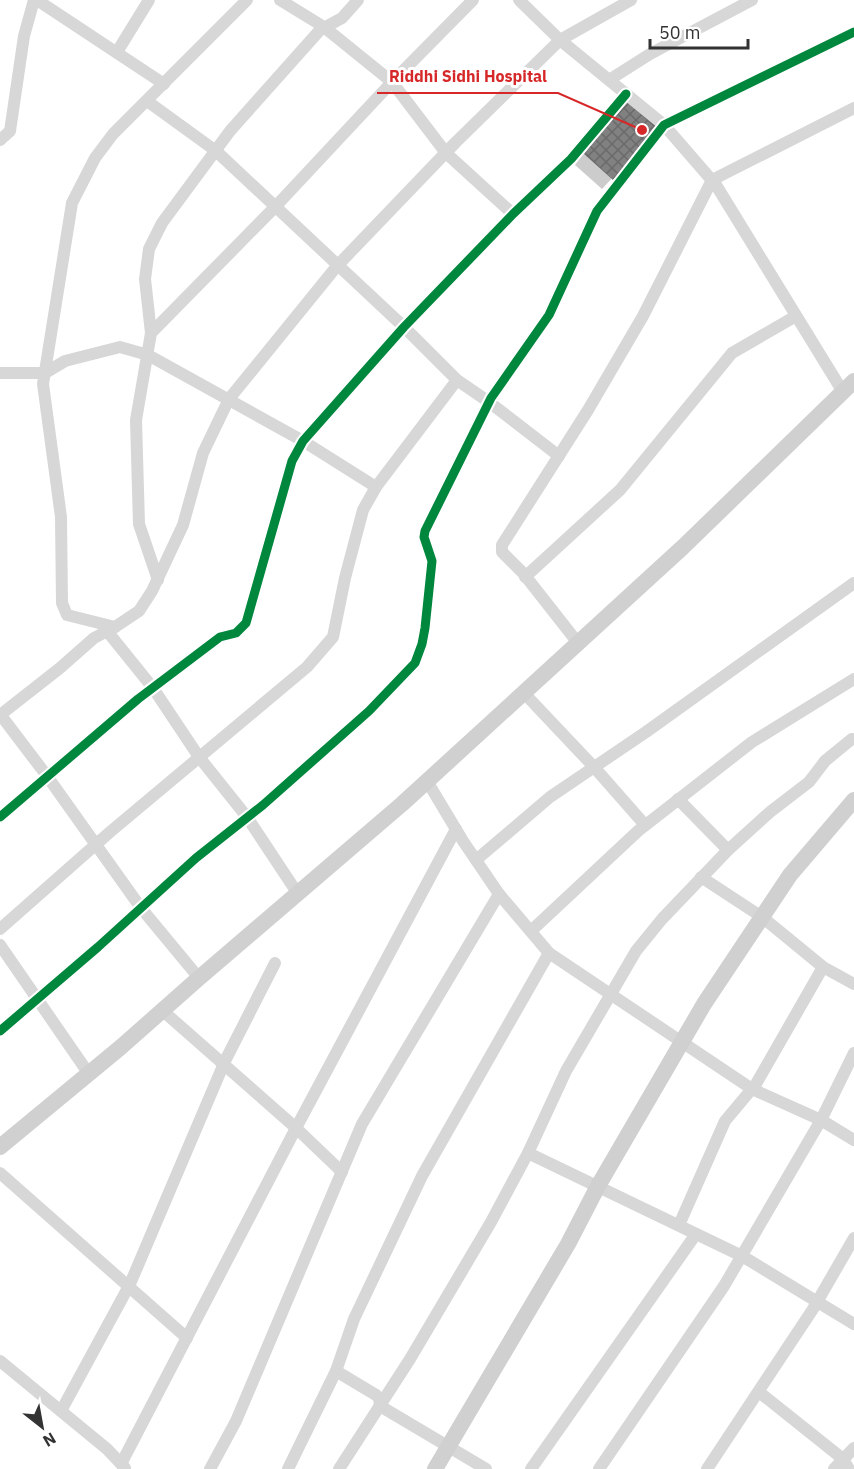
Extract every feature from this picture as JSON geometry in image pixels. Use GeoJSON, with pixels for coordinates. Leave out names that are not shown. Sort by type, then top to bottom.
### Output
{"type":"FeatureCollection","features":[{"type":"Feature","properties":{"kind":"street"},"geometry":{"type":"LineString","coordinates":[[0,140],[10,131],[24,36],[36,0],[53,4],[164,84]]}},
{"type":"Feature","properties":{"kind":"street"},"geometry":{"type":"LineString","coordinates":[[117,52],[148,0]]}},
{"type":"Feature","properties":{"kind":"street"},"geometry":{"type":"LineString","coordinates":[[247,0],[113,134],[95,158],[72,203],[43,384],[61,517],[62,603],[67,615],[111,629],[200,757],[247,817],[298,894]]}},
{"type":"Feature","properties":{"kind":"street"},"geometry":{"type":"LineString","coordinates":[[280,0],[324,27],[392,82],[446,153],[513,214]]}},
{"type":"Feature","properties":{"kind":"street"},"geometry":{"type":"LineString","coordinates":[[158,580],[139,524],[136,420],[151,333],[145,279],[149,249],[162,223],[230,131],[324,27],[342,18],[358,0]]}},
{"type":"Feature","properties":{"kind":"street"},"geometry":{"type":"LineString","coordinates":[[151,333],[473,0]]}},
{"type":"Feature","properties":{"kind":"street"},"geometry":{"type":"LineString","coordinates":[[0,1147],[163,1011],[427,781],[683,547],[848,386],[796,316],[712,180],[664,125],[560,40],[519,0]]}},
{"type":"Feature","properties":{"kind":"street"},"geometry":{"type":"LineString","coordinates":[[199,978],[141,908],[47,776],[0,715],[94,638],[139,611],[158,580],[183,525],[203,453],[229,399],[337,266],[560,40],[631,0]]}},
{"type":"Feature","properties":{"kind":"street"},"geometry":{"type":"LineString","coordinates":[[609,80],[651,54],[752,0]]}},
{"type":"Feature","properties":{"kind":"street"},"geometry":{"type":"LineString","coordinates":[[0,1031],[196,858],[263,805],[369,711],[418,658],[425,628],[432,561],[424,537],[425,531],[489,402],[549,315],[597,211],[664,125],[854,32]]}},
{"type":"Feature","properties":{"kind":"street"},"geometry":{"type":"LineString","coordinates":[[0,817],[153,688],[219,637],[236,633],[246,623],[292,461],[303,441],[404,327],[513,214],[571,159],[626,94]]}},
{"type":"Feature","properties":{"kind":"street"},"geometry":{"type":"LineString","coordinates":[[147,101],[216,151],[404,327],[457,380],[559,456]]}},
{"type":"Feature","properties":{"kind":"street"},"geometry":{"type":"LineString","coordinates":[[578,643],[502,552],[502,545],[559,456],[643,316],[712,180],[854,108]]}},
{"type":"Feature","properties":{"kind":"street"},"geometry":{"type":"LineString","coordinates":[[525,577],[620,490],[732,353],[796,316]]}},
{"type":"Feature","properties":{"kind":"street"},"geometry":{"type":"LineString","coordinates":[[0,373],[45,373],[64,361],[120,347],[148,355],[303,441],[376,487]]}},
{"type":"Feature","properties":{"kind":"street"},"geometry":{"type":"LineString","coordinates":[[0,929],[96,844],[307,667],[333,637],[363,510],[376,487],[457,380]]}},
{"type":"Feature","properties":{"kind":"street"},"geometry":{"type":"LineString","coordinates":[[476,860],[550,798],[854,583]]}},
{"type":"Feature","properties":{"kind":"street"},"geometry":{"type":"LineString","coordinates":[[531,932],[645,825],[678,799],[752,742],[852,683]]}},
{"type":"Feature","properties":{"kind":"street"},"geometry":{"type":"LineString","coordinates":[[524,693],[645,825]]}},
{"type":"Feature","properties":{"kind":"street"},"geometry":{"type":"LineString","coordinates":[[339,1469],[486,1232],[528,1153],[566,1071],[636,951],[700,877],[770,812],[809,782],[825,760],[852,739]]}},
{"type":"Feature","properties":{"kind":"street"},"geometry":{"type":"LineString","coordinates":[[427,781],[499,894],[549,953],[752,1089],[821,1120],[854,1140]]}},
{"type":"Feature","properties":{"kind":"street"},"geometry":{"type":"LineString","coordinates":[[678,799],[728,850]]}},
{"type":"Feature","properties":{"kind":"street"},"geometry":{"type":"LineString","coordinates":[[435,1469],[568,1244],[598,1186],[704,1004],[790,875],[854,800]]}},
{"type":"Feature","properties":{"kind":"street"},"geometry":{"type":"LineString","coordinates":[[0,1361],[108,1449],[124,1466],[187,1338],[296,1128],[456,829]]}},
{"type":"Feature","properties":{"kind":"street"},"geometry":{"type":"LineString","coordinates":[[700,877],[762,917],[823,967],[854,984]]}},
{"type":"Feature","properties":{"kind":"street"},"geometry":{"type":"LineString","coordinates":[[210,1469],[236,1421],[362,1124],[499,894]]}},
{"type":"Feature","properties":{"kind":"street"},"geometry":{"type":"LineString","coordinates":[[0,945],[89,1074]]}},
{"type":"Feature","properties":{"kind":"street"},"geometry":{"type":"LineString","coordinates":[[288,1469],[336,1371],[354,1319],[422,1176],[549,953]]}},
{"type":"Feature","properties":{"kind":"street"},"geometry":{"type":"LineString","coordinates":[[61,1412],[129,1287],[224,1064],[275,963]]}},
{"type":"Feature","properties":{"kind":"street"},"geometry":{"type":"LineString","coordinates":[[679,1225],[725,1121],[752,1089],[823,967]]}},
{"type":"Feature","properties":{"kind":"street"},"geometry":{"type":"LineString","coordinates":[[163,1011],[296,1128],[342,1172]]}},
{"type":"Feature","properties":{"kind":"street"},"geometry":{"type":"LineString","coordinates":[[599,1469],[724,1286],[821,1120],[854,1053]]}},
{"type":"Feature","properties":{"kind":"street"},"geometry":{"type":"LineString","coordinates":[[528,1153],[742,1256],[854,1324]]}},
{"type":"Feature","properties":{"kind":"street"},"geometry":{"type":"LineString","coordinates":[[0,1173],[187,1338]]}},
{"type":"Feature","properties":{"kind":"street"},"geometry":{"type":"LineString","coordinates":[[531,1469],[696,1234]]}},
{"type":"Feature","properties":{"kind":"street"},"geometry":{"type":"LineString","coordinates":[[707,1469],[818,1301],[854,1238]]}},
{"type":"Feature","properties":{"kind":"street"},"geometry":{"type":"LineString","coordinates":[[336,1371],[376,1395],[380,1406]]}},
{"type":"Feature","properties":{"kind":"street"},"geometry":{"type":"LineString","coordinates":[[759,1392],[846,1464]]}},
{"type":"Feature","properties":{"kind":"street"},"geometry":{"type":"LineString","coordinates":[[380,1406],[486,1469]]}},
{"type":"Feature","properties":{"kind":"street"},"geometry":{"type":"LineString","coordinates":[[834,1469],[846,1464],[854,1448]]}},
{"type":"Feature","properties":{"kind":"building"},"geometry":{"type":"Polygon","coordinates":[[[626,94],[664,125],[613,180],[584,154],[626,94]]]}},
{"type":"Feature","properties":{"kind":"cycle path"},"geometry":{"type":"LineString","coordinates":[[0,1031],[98,947],[196,858],[263,805],[369,711],[415,663],[425,628],[432,561],[424,537],[425,531],[491,398],[549,315],[597,211],[664,125],[854,32]]}},
{"type":"Feature","properties":{"kind":"cycle path"},"geometry":{"type":"LineString","coordinates":[[0,817],[138,699],[220,637],[236,633],[246,623],[292,461],[303,441],[404,327],[513,214],[571,159],[626,94]]}},
{"type":"Feature","properties":{"kind":"place","name":"Riddhi Sidhi Hospital"},"geometry":{"type":"Point","coordinates":[642,130]}}]}
